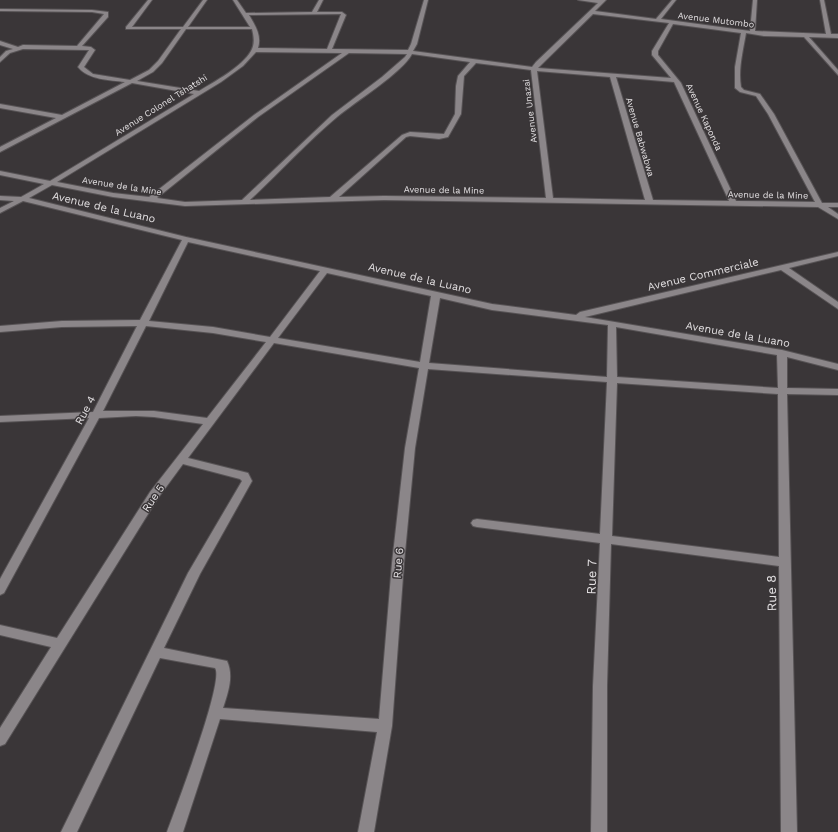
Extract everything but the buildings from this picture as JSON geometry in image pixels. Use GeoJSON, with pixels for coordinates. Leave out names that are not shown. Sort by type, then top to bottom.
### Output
{"type":"FeatureCollection","features":[{"type":"Feature","properties":{"kind":"street"},"geometry":{"type":"LineString","coordinates":[[150,0],[128,28],[254,28]]}},
{"type":"Feature","properties":{"kind":"street"},"geometry":{"type":"LineString","coordinates":[[0,150],[151,71],[186,27],[205,0]]}},
{"type":"Feature","properties":{"kind":"street"},"geometry":{"type":"LineString","coordinates":[[235,0],[254,28],[257,40],[255,50],[411,52],[534,68],[613,76],[675,80]]}},
{"type":"Feature","properties":{"kind":"street"},"geometry":{"type":"LineString","coordinates":[[314,13],[321,0]]}},
{"type":"Feature","properties":{"kind":"street"},"geometry":{"type":"LineString","coordinates":[[244,202],[334,116],[384,78],[407,58],[411,52],[426,0]]}},
{"type":"Feature","properties":{"kind":"street"},"geometry":{"type":"LineString","coordinates":[[580,0],[602,1]]}},
{"type":"Feature","properties":{"kind":"street"},"geometry":{"type":"LineString","coordinates":[[657,20],[674,0]]}},
{"type":"Feature","properties":{"kind":"street"},"geometry":{"type":"LineString","coordinates":[[752,33],[755,0]]}},
{"type":"Feature","properties":{"kind":"street"},"geometry":{"type":"LineString","coordinates":[[822,0],[829,36]]}},
{"type":"Feature","properties":{"kind":"street","name":"Avenue Unazai"},"geometry":{"type":"LineString","coordinates":[[550,200],[534,68],[602,1]]}},
{"type":"Feature","properties":{"kind":"street"},"geometry":{"type":"LineString","coordinates":[[0,10],[92,11],[106,13],[106,16],[78,48]]}},
{"type":"Feature","properties":{"kind":"street","name":"Avenue Mutombo"},"geometry":{"type":"LineString","coordinates":[[592,12],[752,33],[838,36]]}},
{"type":"Feature","properties":{"kind":"street"},"geometry":{"type":"LineString","coordinates":[[244,14],[344,14],[329,51]]}},
{"type":"Feature","properties":{"kind":"street","name":"Avenue Kaponda"},"geometry":{"type":"LineString","coordinates":[[672,22],[655,53],[656,57],[675,80],[734,204]]}},
{"type":"Feature","properties":{"kind":"street"},"geometry":{"type":"LineString","coordinates":[[744,32],[739,59],[737,80],[738,88],[742,91],[758,95],[771,114],[820,205],[838,217]]}},
{"type":"Feature","properties":{"kind":"street"},"geometry":{"type":"LineString","coordinates":[[806,36],[838,73]]}},
{"type":"Feature","properties":{"kind":"street"},"geometry":{"type":"LineString","coordinates":[[0,43],[17,48],[92,49],[81,65],[84,71],[97,76],[199,93]]}},
{"type":"Feature","properties":{"kind":"street"},"geometry":{"type":"LineString","coordinates":[[0,60],[8,52],[17,48]]}},
{"type":"Feature","properties":{"kind":"street","name":"Avenue Colonel Tshatshi"},"geometry":{"type":"LineString","coordinates":[[0,211],[52,183],[199,93],[245,63],[255,50]]}},
{"type":"Feature","properties":{"kind":"street"},"geometry":{"type":"LineString","coordinates":[[150,200],[256,116],[348,51]]}},
{"type":"Feature","properties":{"kind":"street"},"geometry":{"type":"LineString","coordinates":[[333,199],[404,136],[410,134],[439,138],[446,136],[458,114],[458,86],[461,76],[475,60]]}},
{"type":"Feature","properties":{"kind":"street","name":"Avenue Babwabwa"},"geometry":{"type":"LineString","coordinates":[[613,76],[650,203]]}},
{"type":"Feature","properties":{"kind":"street"},"geometry":{"type":"LineString","coordinates":[[0,106],[61,117]]}},
{"type":"Feature","properties":{"kind":"street","name":"Avenue de la Mine"},"geometry":{"type":"LineString","coordinates":[[0,173],[150,200],[199,204],[333,199],[550,200],[650,203],[838,205]]}},
{"type":"Feature","properties":{"kind":"street","name":"Avenue de la Luano"},"geometry":{"type":"LineString","coordinates":[[0,198],[22,199],[186,239],[499,308],[612,323],[644,330],[782,353],[838,367]]}},
{"type":"Feature","properties":{"kind":"street","name":"Rue 4"},"geometry":{"type":"LineString","coordinates":[[0,590],[97,414],[186,239]]}},
{"type":"Feature","properties":{"kind":"street","name":"Avenue Commerciale"},"geometry":{"type":"LineString","coordinates":[[574,317],[838,254]]}},
{"type":"Feature","properties":{"kind":"street"},"geometry":{"type":"LineString","coordinates":[[782,267],[838,306]]}},
{"type":"Feature","properties":{"kind":"street","name":"Rue 5"},"geometry":{"type":"LineString","coordinates":[[0,740],[154,495],[326,269]]}},
{"type":"Feature","properties":{"kind":"street","name":"Rue 6"},"geometry":{"type":"LineString","coordinates":[[366,832],[385,726],[398,563],[410,448],[436,294]]}},
{"type":"Feature","properties":{"kind":"street"},"geometry":{"type":"LineString","coordinates":[[0,330],[62,324],[144,323],[192,327],[425,366],[783,391],[838,392]]}},
{"type":"Feature","properties":{"kind":"street","name":"Rue 7"},"geometry":{"type":"LineString","coordinates":[[599,832],[600,686],[612,380],[612,323]]}},
{"type":"Feature","properties":{"kind":"street","name":"Rue 8"},"geometry":{"type":"LineString","coordinates":[[782,353],[789,832]]}},
{"type":"Feature","properties":{"kind":"street"},"geometry":{"type":"LineString","coordinates":[[0,419],[97,414],[154,414],[210,422]]}},
{"type":"Feature","properties":{"kind":"street"},"geometry":{"type":"LineString","coordinates":[[69,832],[194,573],[247,481],[244,476],[180,460]]}},
{"type":"Feature","properties":{"kind":"street"},"geometry":{"type":"LineString","coordinates":[[477,523],[786,562]]}},
{"type":"Feature","properties":{"kind":"street"},"geometry":{"type":"LineString","coordinates":[[0,630],[60,644]]}},
{"type":"Feature","properties":{"kind":"street"},"geometry":{"type":"LineString","coordinates":[[155,652],[208,661],[222,665],[224,671],[223,683],[214,713],[175,832]]}},
{"type":"Feature","properties":{"kind":"street"},"geometry":{"type":"LineString","coordinates":[[214,713],[385,726]]}}]}
